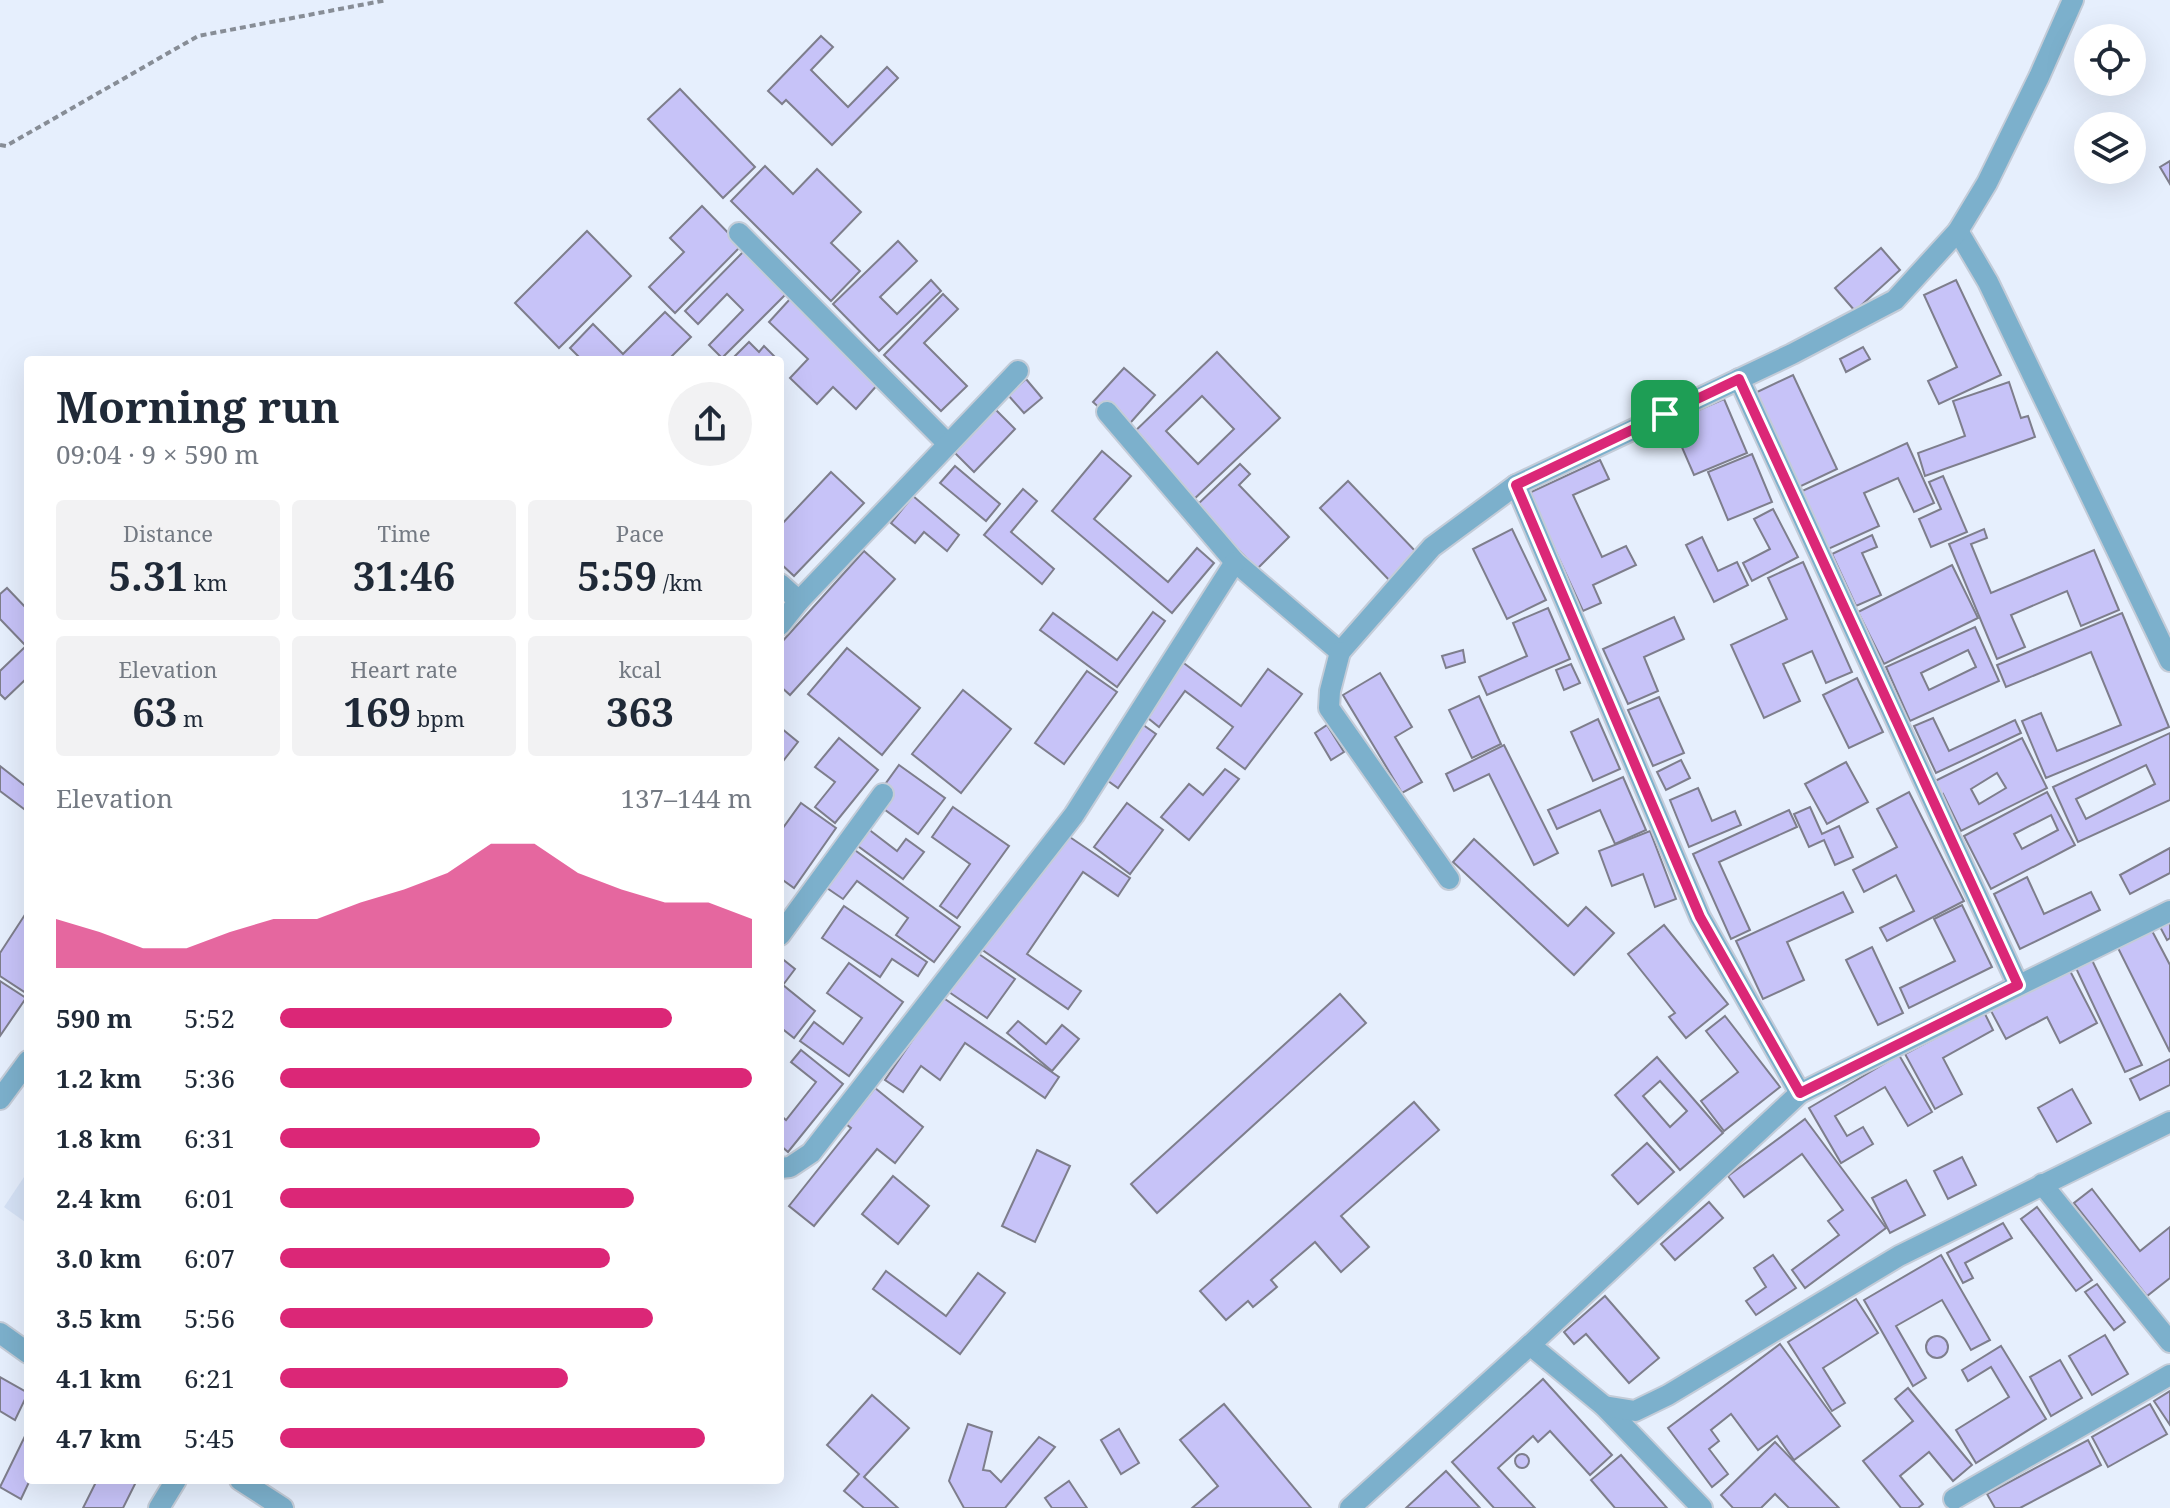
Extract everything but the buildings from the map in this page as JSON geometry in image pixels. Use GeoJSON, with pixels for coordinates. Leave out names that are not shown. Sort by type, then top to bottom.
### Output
{"type":"FeatureCollection","features":[{"type":"Feature","properties":{"kind":"street"},"geometry":{"type":"LineString","coordinates":[[1449,879],[1329,708],[1340,652],[1432,547],[1516,485],[1739,379],[1895,300],[1958,231],[1987,183],[2073,0]]}},
{"type":"Feature","properties":{"kind":"street"},"geometry":{"type":"LineString","coordinates":[[1958,231],[1988,282],[2170,661]]}},
{"type":"Feature","properties":{"kind":"street"},"geometry":{"type":"LineString","coordinates":[[739,233],[948,444]]}},
{"type":"Feature","properties":{"kind":"street"},"geometry":{"type":"LineString","coordinates":[[784,620],[1018,371]]}},
{"type":"Feature","properties":{"kind":"street"},"geometry":{"type":"LineString","coordinates":[[1739,379],[2018,985]]}},
{"type":"Feature","properties":{"kind":"street"},"geometry":{"type":"LineString","coordinates":[[1107,412],[1235,562],[1340,652]]}},
{"type":"Feature","properties":{"kind":"street"},"geometry":{"type":"LineString","coordinates":[[1516,485],[1700,917],[1800,1093]]}},
{"type":"Feature","properties":{"kind":"street"},"geometry":{"type":"LineString","coordinates":[[784,1168],[811,1153],[1074,815],[1235,562]]}},
{"type":"Feature","properties":{"kind":"street"},"geometry":{"type":"LineString","coordinates":[[784,588],[799,601]]}},
{"type":"Feature","properties":{"kind":"street"},"geometry":{"type":"LineString","coordinates":[[784,930],[883,794]]}},
{"type":"Feature","properties":{"kind":"street"},"geometry":{"type":"LineString","coordinates":[[1350,1508],[1800,1093],[2170,911]]}},
{"type":"Feature","properties":{"kind":"street"},"geometry":{"type":"LineString","coordinates":[[0,1099],[24,1066]]}},
{"type":"Feature","properties":{"kind":"street"},"geometry":{"type":"LineString","coordinates":[[1604,1406],[1635,1411],[1668,1395],[1899,1256],[2170,1122]]}},
{"type":"Feature","properties":{"kind":"street"},"geometry":{"type":"LineString","coordinates":[[2042,1184],[2170,1342]]}},
{"type":"Feature","properties":{"kind":"street"},"geometry":{"type":"LineString","coordinates":[[0,1333],[24,1350]]}},
{"type":"Feature","properties":{"kind":"street"},"geometry":{"type":"LineString","coordinates":[[1530,1345],[1604,1406],[1702,1508]]}},
{"type":"Feature","properties":{"kind":"street"},"geometry":{"type":"LineString","coordinates":[[1954,1499],[2170,1375]]}},
{"type":"Feature","properties":{"kind":"street"},"geometry":{"type":"LineString","coordinates":[[159,1508],[174,1484]]}},
{"type":"Feature","properties":{"kind":"street"},"geometry":{"type":"LineString","coordinates":[[246,1484],[283,1508]]}},
{"type":"Feature","properties":{"kind":"path"},"geometry":{"type":"LineString","coordinates":[[0,145],[6,146],[198,36],[387,0]]}},
{"type":"Feature","properties":{"kind":"shaded area"},"geometry":{"type":"Polygon","coordinates":[[[24,1177],[24,1221],[4,1207],[24,1177]]]}},
{"type":"Feature","properties":{"kind":"route"},"geometry":{"type":"LineString","coordinates":[[1739,379],[2018,985],[1800,1093],[1700,917],[1516,485],[1665,414],[1739,379]]}}]}
